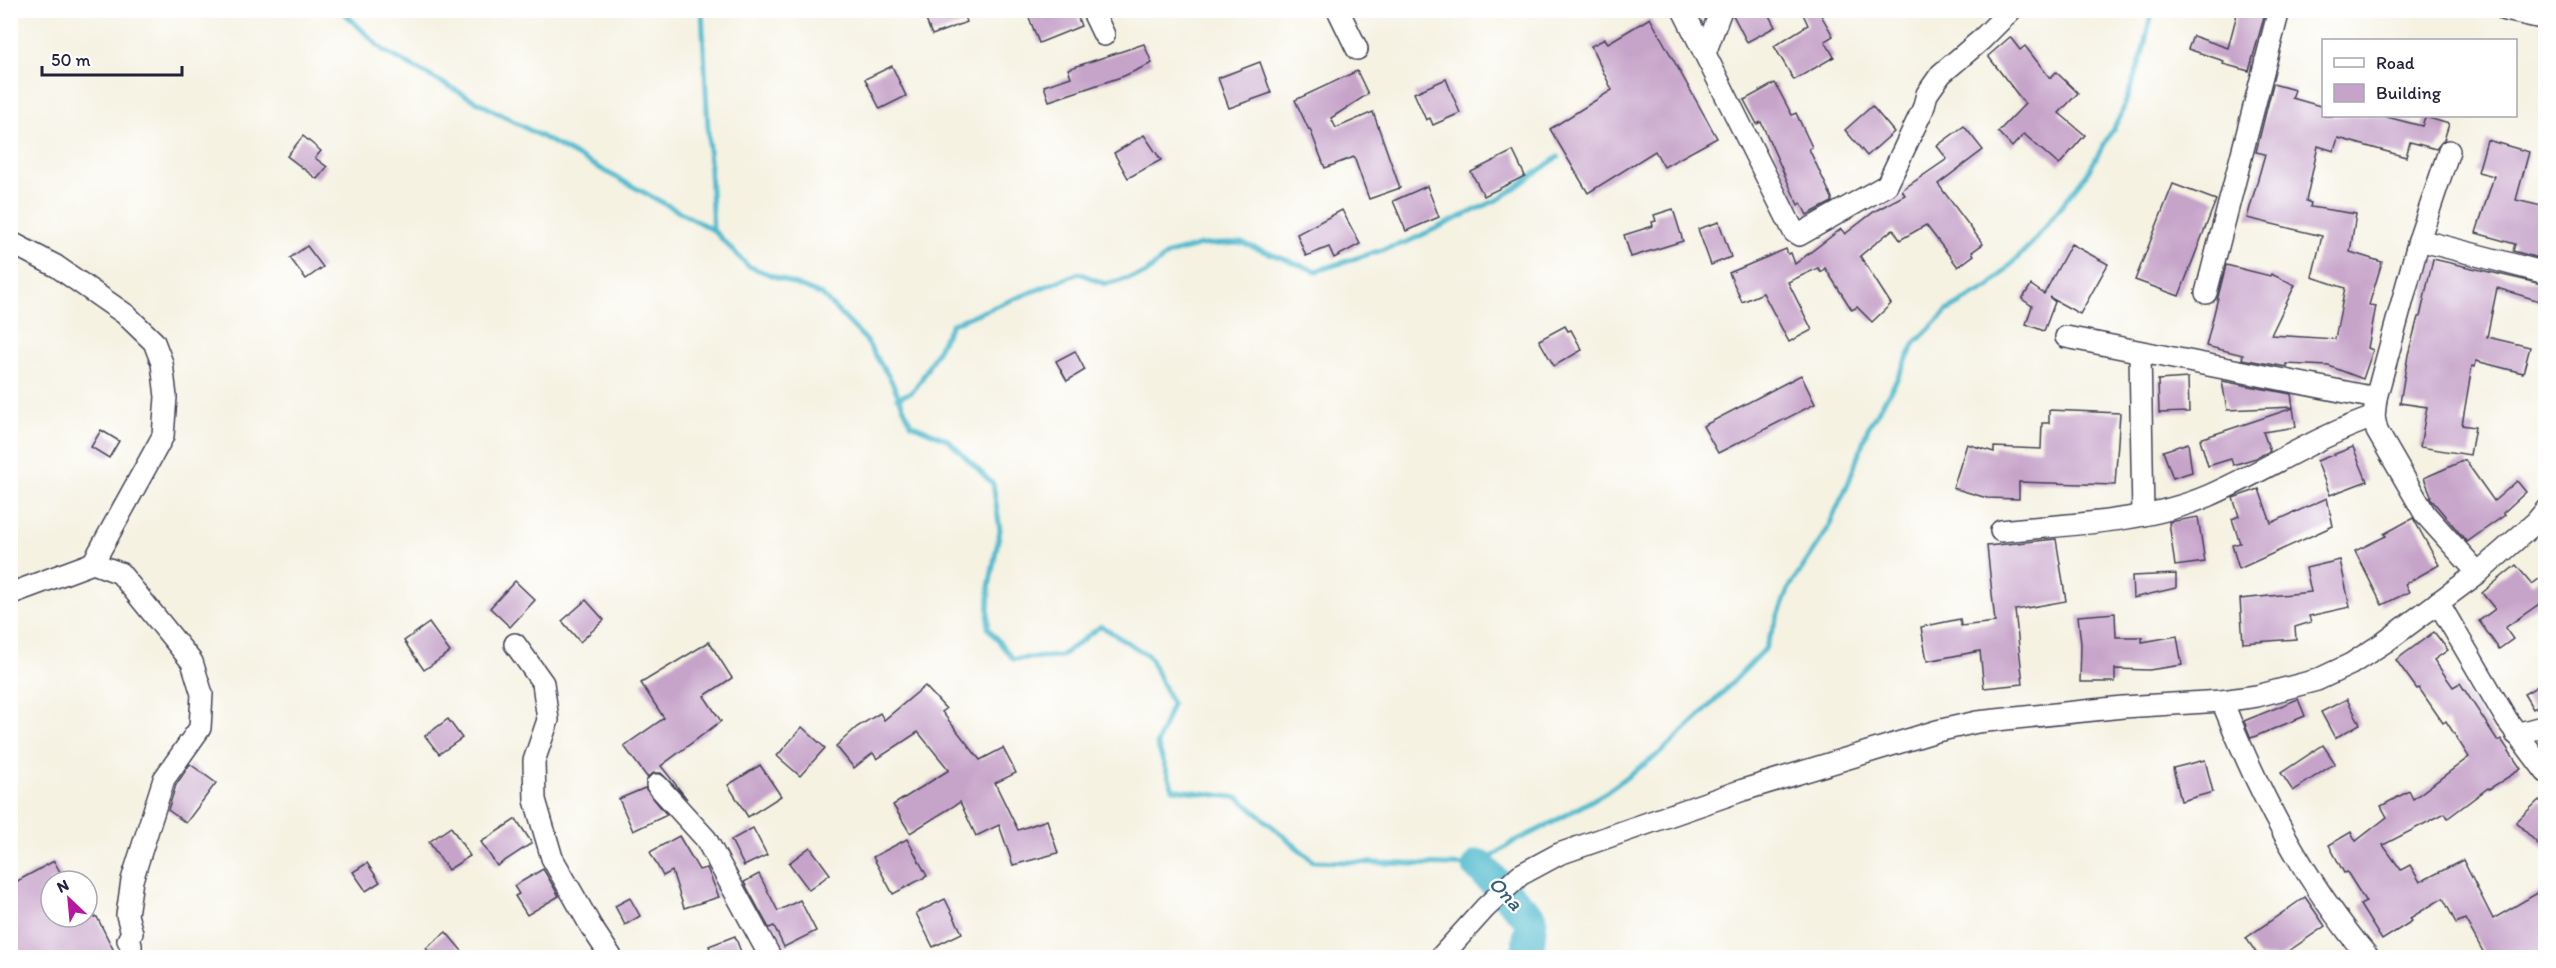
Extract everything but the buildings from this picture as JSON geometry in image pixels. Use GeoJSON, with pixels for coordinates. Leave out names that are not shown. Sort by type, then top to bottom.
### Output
{"type":"FeatureCollection","features":[{"type":"Feature","properties":{"kind":"street"},"geometry":{"type":"LineString","coordinates":[[1092,10],[1104,35]]}},
{"type":"Feature","properties":{"kind":"street"},"geometry":{"type":"LineString","coordinates":[[1338,10],[1357,49]]}},
{"type":"Feature","properties":{"kind":"street"},"geometry":{"type":"LineString","coordinates":[[1683,10],[1794,232],[1799,235],[1887,186],[1923,109],[1927,94],[1941,74],[1981,40],[2011,10]]}},
{"type":"Feature","properties":{"kind":"street"},"geometry":{"type":"LineString","coordinates":[[1705,53],[1721,10]]}},
{"type":"Feature","properties":{"kind":"street"},"geometry":{"type":"LineString","coordinates":[[2206,293],[2279,10]]}},
{"type":"Feature","properties":{"kind":"street"},"geometry":{"type":"LineString","coordinates":[[2506,10],[2546,19]]}},
{"type":"Feature","properties":{"kind":"street"},"geometry":{"type":"LineString","coordinates":[[2449,151],[2419,240],[2375,407],[2377,432],[2425,514],[2478,573]]}},
{"type":"Feature","properties":{"kind":"street"},"geometry":{"type":"LineString","coordinates":[[2419,240],[2546,273]]}},
{"type":"Feature","properties":{"kind":"street"},"geometry":{"type":"LineString","coordinates":[[10,242],[56,266],[125,314],[154,342],[162,363],[166,397],[163,436],[93,563]]}},
{"type":"Feature","properties":{"kind":"street"},"geometry":{"type":"LineString","coordinates":[[2066,337],[2375,407]]}},
{"type":"Feature","properties":{"kind":"street"},"geometry":{"type":"LineString","coordinates":[[2140,352],[2143,515]]}},
{"type":"Feature","properties":{"kind":"street"},"geometry":{"type":"LineString","coordinates":[[2001,531],[2143,515],[2175,508],[2208,496],[2375,407]]}},
{"type":"Feature","properties":{"kind":"street"},"geometry":{"type":"LineString","coordinates":[[1440,957],[1485,908],[1520,875],[1559,854],[1743,790],[1937,731],[1977,722],[2124,707],[2222,701],[2257,696],[2317,680],[2351,664],[2385,642],[2478,573],[2536,522],[2546,510]]}},
{"type":"Feature","properties":{"kind":"street"},"geometry":{"type":"LineString","coordinates":[[10,589],[15,592],[93,563],[120,573],[192,662],[202,694],[200,728],[164,779],[132,880],[127,915],[132,933],[128,940],[131,945],[130,957]]}},
{"type":"Feature","properties":{"kind":"street"},"geometry":{"type":"LineString","coordinates":[[2438,602],[2516,734],[2546,772]]}},
{"type":"Feature","properties":{"kind":"street"},"geometry":{"type":"LineString","coordinates":[[515,644],[543,683],[548,720],[534,761],[536,800],[552,858],[592,928],[612,957]]}},
{"type":"Feature","properties":{"kind":"street"},"geometry":{"type":"LineString","coordinates":[[2222,701],[2247,763],[2311,882],[2336,918],[2369,957]]}},
{"type":"Feature","properties":{"kind":"street"},"geometry":{"type":"LineString","coordinates":[[2516,734],[2546,726]]}},
{"type":"Feature","properties":{"kind":"street"},"geometry":{"type":"LineString","coordinates":[[657,785],[706,839],[771,957]]}},
{"type":"Feature","properties":{"kind":"waterway"},"geometry":{"type":"LineString","coordinates":[[341,10],[384,51],[713,230],[748,266],[822,295],[865,339],[891,380],[911,424],[948,440],[993,484],[1000,530],[989,587],[988,628],[1013,659],[1061,656],[1101,626],[1149,656],[1172,704],[1157,744],[1173,789],[1239,798],[1313,861],[1479,866],[1513,842],[1605,793],[1660,753],[1700,716],[1765,649],[1788,590],[1826,532],[1848,484],[1868,428],[1915,343],[1947,311],[1990,286],[2033,242],[2088,172],[2121,115],[2142,56],[2152,10]]}},
{"type":"Feature","properties":{"kind":"waterway"},"geometry":{"type":"LineString","coordinates":[[702,10],[713,230]]}},
{"type":"Feature","properties":{"kind":"waterway"},"geometry":{"type":"LineString","coordinates":[[897,398],[912,392],[921,380],[952,324],[1079,273],[1105,284],[1145,274],[1168,254],[1201,245],[1242,243],[1316,271],[1407,242],[1501,198],[1558,157]]}},
{"type":"Feature","properties":{"kind":"waterway","name":"Ona"},"geometry":{"type":"LineString","coordinates":[[1479,866],[1531,919],[1527,958]]}}]}
